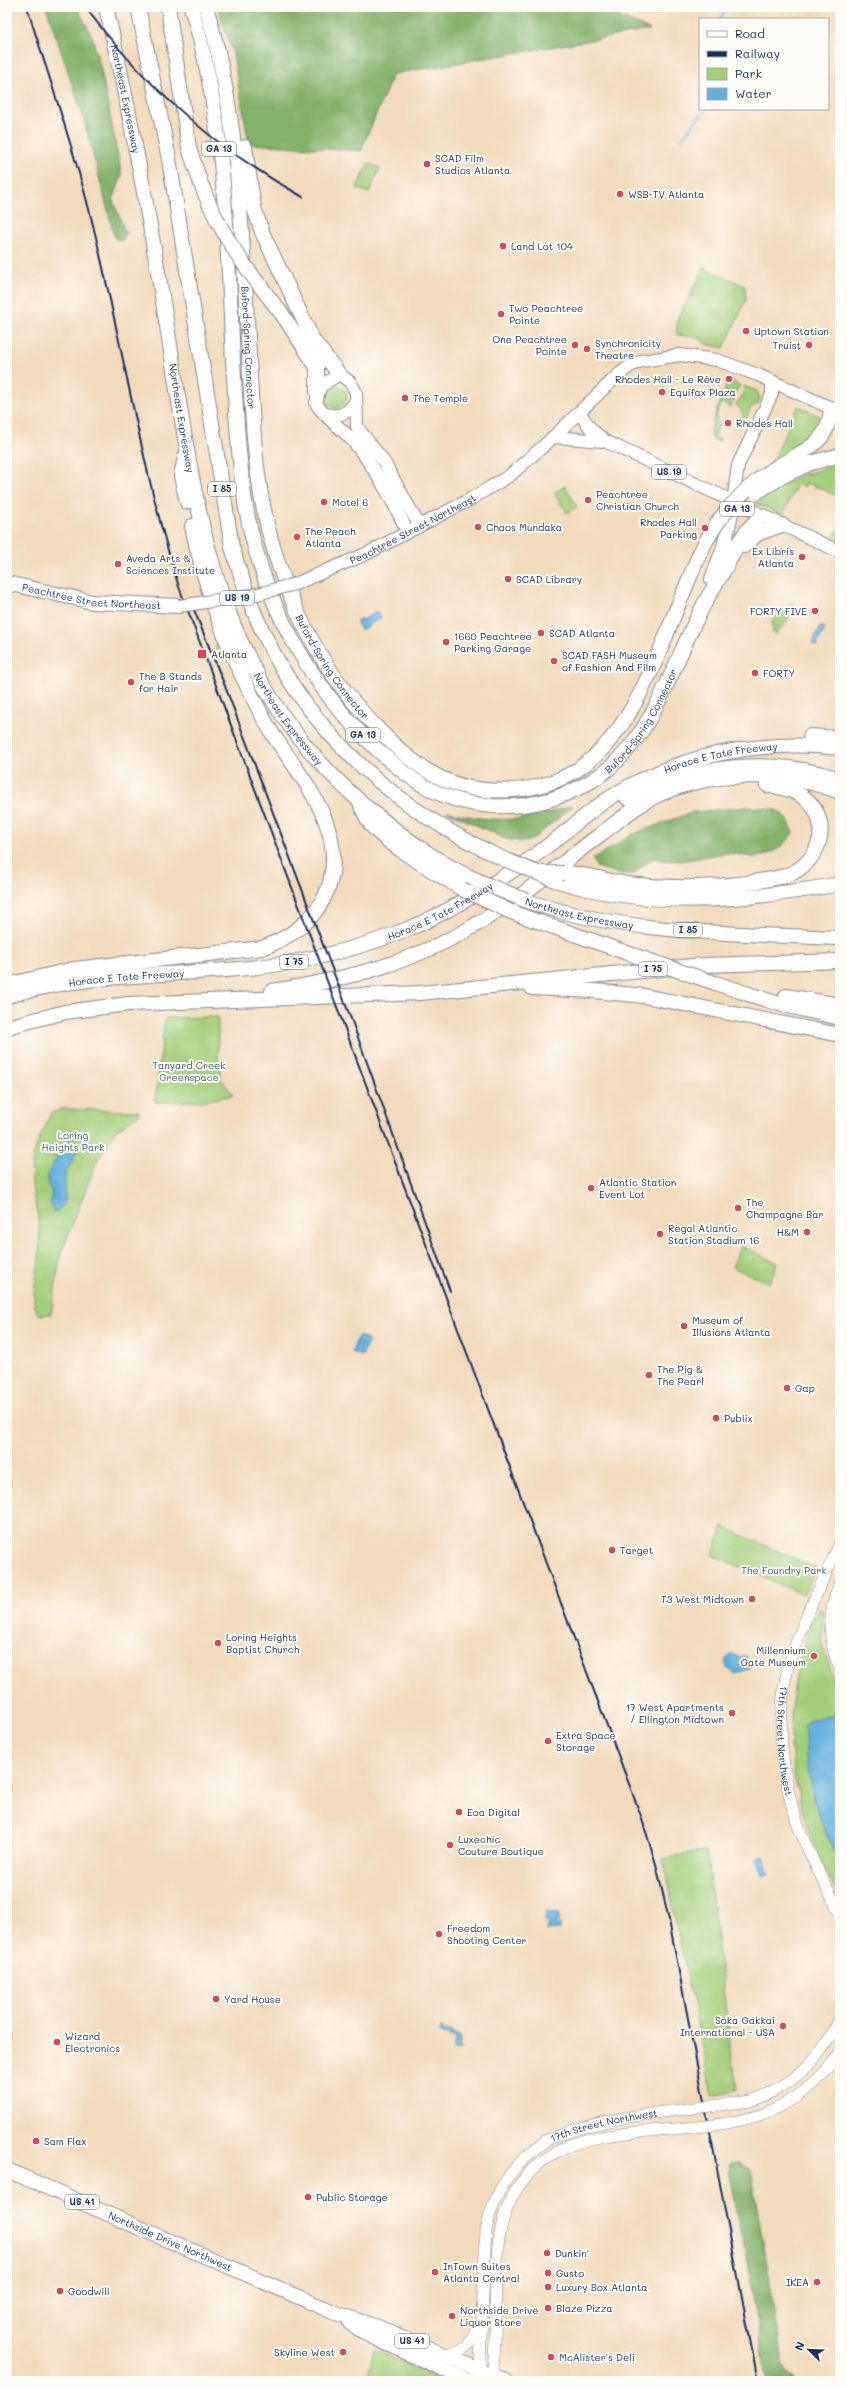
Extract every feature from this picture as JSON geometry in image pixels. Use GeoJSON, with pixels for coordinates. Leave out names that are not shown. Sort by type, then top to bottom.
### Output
{"type":"FeatureCollection","features":[{"type":"Feature","properties":{"kind":"highway","name":"Northeast Expressway"},"geometry":{"type":"LineString","coordinates":[[106,7],[118,61],[157,268],[186,447],[211,565],[242,648],[269,694],[304,744],[357,799],[391,827],[434,858],[476,880],[527,901],[583,918],[646,927],[840,938]]}},
{"type":"Feature","properties":{"kind":"highway","name":"I 85"},"geometry":{"type":"LineString","coordinates":[[138,7],[169,159],[232,547],[250,601],[264,634],[286,673],[313,713],[354,762],[412,808],[473,846],[538,873],[559,876]]}},
{"type":"Feature","properties":{"kind":"highway"},"geometry":{"type":"LineString","coordinates":[[168,7],[189,148],[211,210],[227,241],[282,314],[317,367],[317,392]]}},
{"type":"Feature","properties":{"kind":"highway","name":"Buford-Spring Connector"},"geometry":{"type":"LineString","coordinates":[[191,7],[206,64],[216,125],[239,448],[246,508],[256,549],[281,617],[319,683],[339,709],[390,761],[431,790],[454,799],[479,805],[520,806],[550,800],[572,792],[594,780],[616,762],[632,744],[658,702],[706,599]]}},
{"type":"Feature","properties":{"kind":"highway","name":"Buford-Spring Connector"},"geometry":{"type":"LineString","coordinates":[[206,7],[226,82],[238,168],[257,469],[263,506],[280,569],[304,626],[326,666],[372,724],[410,760],[427,772],[449,782],[479,790],[521,790],[542,785],[564,776],[597,754],[626,722],[646,684],[699,555],[724,523],[743,504],[783,470],[840,455]]}},
{"type":"Feature","properties":{"kind":"highway"},"geometry":{"type":"LineString","coordinates":[[226,82],[240,117],[254,208],[262,232],[313,340],[339,374]]}},
{"type":"Feature","properties":{"kind":"highway"},"geometry":{"type":"LineString","coordinates":[[783,470],[824,436],[835,410]]}},
{"type":"Feature","properties":{"kind":"highway"},"geometry":{"type":"LineString","coordinates":[[7,985],[74,969],[262,948],[288,937],[302,927],[312,916],[326,893],[333,866],[333,852],[330,832],[325,817],[314,796],[260,712],[223,635],[206,586],[182,476],[186,447]]}},
{"type":"Feature","properties":{"kind":"highway"},"geometry":{"type":"LineString","coordinates":[[706,599],[724,547],[733,502]]}},
{"type":"Feature","properties":{"kind":"highway"},"geometry":{"type":"LineString","coordinates":[[706,599],[728,565],[744,536],[754,523],[763,516]]}},
{"type":"Feature","properties":{"kind":"highway"},"geometry":{"type":"LineString","coordinates":[[728,565],[757,534],[782,526]]}},
{"type":"Feature","properties":{"kind":"highway","name":"Peachtree Street Northeast"},"geometry":{"type":"LineString","coordinates":[[7,583],[92,602],[179,606]]}},
{"type":"Feature","properties":{"kind":"highway"},"geometry":{"type":"LineString","coordinates":[[691,761],[704,751],[751,739],[794,735],[840,738]]}},
{"type":"Feature","properties":{"kind":"highway","name":"Horace E Tate Freeway"},"geometry":{"type":"LineString","coordinates":[[7,996],[91,979],[263,966],[294,962],[345,951],[392,935],[438,916],[528,861],[605,801],[627,787],[657,772],[691,761],[774,745],[806,744],[840,748]]}},
{"type":"Feature","properties":{"kind":"highway"},"geometry":{"type":"LineString","coordinates":[[528,861],[627,798],[648,788],[697,772],[736,766],[780,767],[811,771],[840,779]]}},
{"type":"Feature","properties":{"kind":"highway"},"geometry":{"type":"LineString","coordinates":[[212,1000],[334,981],[382,968],[417,954],[477,924],[530,889],[592,841],[649,800],[682,787],[711,780],[743,777],[780,778],[800,781],[840,792]]}},
{"type":"Feature","properties":{"kind":"highway"},"geometry":{"type":"LineString","coordinates":[[559,876],[665,886],[701,886],[760,880],[791,874],[804,866],[817,849],[820,831],[819,820],[811,804],[793,791],[758,784],[725,785],[685,792],[655,803],[631,815],[592,841]]}},
{"type":"Feature","properties":{"kind":"highway"},"geometry":{"type":"LineString","coordinates":[[357,799],[372,825],[382,835],[413,858],[462,889],[511,912],[779,1004],[840,1018]]}},
{"type":"Feature","properties":{"kind":"highway"},"geometry":{"type":"LineString","coordinates":[[559,876],[628,896],[690,900],[766,896],[840,884]]}},
{"type":"Feature","properties":{"kind":"highway","name":"I 75"},"geometry":{"type":"LineString","coordinates":[[7,1027],[45,1016],[86,1009],[212,1000],[357,997],[467,989],[703,965],[840,961]]}},
{"type":"Feature","properties":{"kind":"highway"},"geometry":{"type":"LineString","coordinates":[[715,983],[815,1002],[840,1005]]}},
{"type":"Feature","properties":{"kind":"highway"},"geometry":{"type":"LineString","coordinates":[[467,989],[554,989],[622,993],[676,1001],[840,1035]]}},
{"type":"Feature","properties":{"kind":"highway","name":"Northside Drive Northwest"},"geometry":{"type":"LineString","coordinates":[[7,2170],[333,2312],[378,2327],[446,2355],[486,2377],[506,2381]]}},
{"type":"Feature","properties":{"kind":"highway","name":"Northside Drive Northwest"},"geometry":{"type":"LineString","coordinates":[[333,2312],[372,2337],[469,2381]]}},
{"type":"Feature","properties":{"kind":"main road","name":"Peachtree Street Northeast"},"geometry":{"type":"LineString","coordinates":[[179,606],[258,594],[295,584],[364,555],[509,476],[553,437],[610,382],[630,366],[661,357],[680,355],[704,357],[731,364],[772,381]]}},
{"type":"Feature","properties":{"kind":"main road"},"geometry":{"type":"LineString","coordinates":[[407,531],[378,473],[348,436],[316,403],[317,392],[323,383],[339,374],[354,386],[357,394],[357,427],[384,462],[419,525]]}},
{"type":"Feature","properties":{"kind":"main road"},"geometry":{"type":"LineString","coordinates":[[733,502],[738,465],[772,394],[772,381]]}},
{"type":"Feature","properties":{"kind":"main road","name":"US 19"},"geometry":{"type":"LineString","coordinates":[[772,381],[835,410]]}},
{"type":"Feature","properties":{"kind":"main road"},"geometry":{"type":"LineString","coordinates":[[326,414],[342,414],[351,408],[356,400]]}},
{"type":"Feature","properties":{"kind":"main road"},"geometry":{"type":"LineString","coordinates":[[579,412],[595,433],[605,441]]}},
{"type":"Feature","properties":{"kind":"main road","name":"US 19"},"geometry":{"type":"LineString","coordinates":[[553,437],[605,441],[782,526],[840,552]]}},
{"type":"Feature","properties":{"kind":"main road","name":"17th Street Northwest"},"geometry":{"type":"LineString","coordinates":[[840,1542],[790,1661],[782,1718],[784,1764],[793,1807],[803,1838],[840,1914]]}},
{"type":"Feature","properties":{"kind":"main road"},"geometry":{"type":"LineString","coordinates":[[840,1583],[832,1611],[830,1636],[833,1652],[840,1668]]}},
{"type":"Feature","properties":{"kind":"main road","name":"17th Street Northwest"},"geometry":{"type":"LineString","coordinates":[[486,2377],[482,2307],[486,2230],[496,2196],[520,2161],[547,2140],[576,2128],[620,2118],[750,2101],[763,2097],[792,2080],[816,2059],[830,2040],[840,2019]]}},
{"type":"Feature","properties":{"kind":"main road","name":"17th Street Northwest"},"geometry":{"type":"LineString","coordinates":[[486,2377],[498,2246],[502,2220],[507,2203],[519,2184],[530,2171],[572,2143],[616,2134],[729,2124],[768,2113],[794,2100],[808,2090],[827,2070],[840,2053]]}},
{"type":"Feature","properties":{"kind":"main road"},"geometry":{"type":"LineString","coordinates":[[446,2355],[458,2352],[469,2346],[474,2340],[482,2307]]}},
{"type":"Feature","properties":{"kind":"green space"},"geometry":{"type":"Polygon","coordinates":[[[46,7],[77,7],[92,36],[102,74],[122,176],[113,200],[126,234],[122,241],[115,238],[82,113],[46,7]]]}},
{"type":"Feature","properties":{"kind":"green space"},"geometry":{"type":"Polygon","coordinates":[[[217,7],[597,7],[650,30],[393,74],[361,151],[249,144],[232,50],[217,7]]]}},
{"type":"Feature","properties":{"kind":"green space"},"geometry":{"type":"Polygon","coordinates":[[[368,163],[380,168],[369,193],[357,188],[368,163]]]}},
{"type":"Feature","properties":{"kind":"green space"},"geometry":{"type":"Polygon","coordinates":[[[704,268],[745,286],[746,300],[724,348],[706,344],[699,338],[677,335],[677,320],[704,268]]]}},
{"type":"Feature","properties":{"kind":"green space"},"geometry":{"type":"Polygon","coordinates":[[[731,381],[740,386],[735,392],[733,403],[723,395],[727,383],[731,381]]]}},
{"type":"Feature","properties":{"kind":"green space"},"geometry":{"type":"Polygon","coordinates":[[[336,386],[344,389],[347,397],[344,405],[336,408],[328,405],[325,397],[328,389],[336,386]]]}},
{"type":"Feature","properties":{"kind":"green space"},"geometry":{"type":"Polygon","coordinates":[[[744,386],[757,391],[760,398],[758,404],[750,408],[748,415],[744,420],[742,412],[736,404],[743,395],[744,386]]]}},
{"type":"Feature","properties":{"kind":"green space"},"geometry":{"type":"Polygon","coordinates":[[[721,396],[732,405],[731,407],[721,403],[717,412],[716,420],[719,425],[714,438],[720,440],[718,441],[712,438],[710,432],[721,396]]]}},
{"type":"Feature","properties":{"kind":"green space"},"geometry":{"type":"Polygon","coordinates":[[[798,406],[822,417],[824,431],[771,465],[798,406]]]}},
{"type":"Feature","properties":{"kind":"green space"},"geometry":{"type":"Polygon","coordinates":[[[840,463],[840,497],[807,483],[805,487],[799,484],[796,486],[783,515],[754,503],[797,477],[840,463]]]}},
{"type":"Feature","properties":{"kind":"green space","name":"Peachtree Christian Church"},"geometry":{"type":"Polygon","coordinates":[[[565,486],[577,507],[567,513],[554,493],[565,486]]]}},
{"type":"Feature","properties":{"kind":"green space"},"geometry":{"type":"Polygon","coordinates":[[[840,527],[840,543],[831,539],[840,527]]]}},
{"type":"Feature","properties":{"kind":"green space"},"geometry":{"type":"Polygon","coordinates":[[[792,602],[793,609],[789,618],[777,633],[773,633],[772,621],[792,602]]]}},
{"type":"Feature","properties":{"kind":"green space"},"geometry":{"type":"Polygon","coordinates":[[[221,637],[229,654],[218,659],[216,648],[217,642],[221,637]]]}},
{"type":"Feature","properties":{"kind":"green space"},"geometry":{"type":"Polygon","coordinates":[[[572,805],[573,806],[534,838],[526,842],[505,839],[447,811],[480,818],[510,819],[540,815],[572,805]]]}},
{"type":"Feature","properties":{"kind":"green space"},"geometry":{"type":"Polygon","coordinates":[[[746,807],[769,808],[781,813],[786,817],[793,832],[790,837],[776,850],[765,855],[753,857],[724,854],[680,861],[653,858],[634,874],[620,874],[596,867],[593,859],[633,834],[693,812],[746,807]]]}},
{"type":"Feature","properties":{"kind":"green space","name":"Tanyard Creek Greenspace"},"geometry":{"type":"Polygon","coordinates":[[[218,1017],[218,1056],[221,1079],[233,1095],[204,1101],[155,1102],[165,1018],[218,1017]]]}},
{"type":"Feature","properties":{"kind":"green space","name":"Loring Heights Park"},"geometry":{"type":"Polygon","coordinates":[[[61,1109],[139,1111],[139,1114],[115,1131],[97,1161],[61,1253],[51,1314],[39,1315],[34,1303],[34,1288],[39,1259],[39,1229],[31,1170],[37,1143],[51,1113],[61,1109]]]}},
{"type":"Feature","properties":{"kind":"green space"},"geometry":{"type":"Polygon","coordinates":[[[741,1246],[778,1263],[769,1283],[732,1267],[741,1246]]]}},
{"type":"Feature","properties":{"kind":"green space","name":"The Foundry Park"},"geometry":{"type":"Polygon","coordinates":[[[723,1527],[816,1568],[804,1595],[712,1555],[723,1527]]]}},
{"type":"Feature","properties":{"kind":"green space"},"geometry":{"type":"Polygon","coordinates":[[[820,1608],[822,1611],[823,1647],[840,1695],[840,1900],[815,1846],[805,1819],[793,1763],[791,1735],[792,1706],[796,1678],[809,1627],[820,1608]]]}},
{"type":"Feature","properties":{"kind":"green space"},"geometry":{"type":"Polygon","coordinates":[[[706,1850],[736,2091],[712,2096],[663,1859],[706,1850]]]}},
{"type":"Feature","properties":{"kind":"green space"},"geometry":{"type":"Polygon","coordinates":[[[740,2162],[750,2170],[769,2275],[782,2362],[785,2372],[797,2381],[768,2381],[767,2379],[749,2272],[729,2171],[730,2163],[740,2162]]]}},
{"type":"Feature","properties":{"kind":"green space"},"geometry":{"type":"Polygon","coordinates":[[[374,2349],[445,2381],[367,2381],[374,2349]]]}},
{"type":"Feature","properties":{"kind":"water"},"geometry":{"type":"Polygon","coordinates":[[[374,612],[378,612],[381,618],[361,630],[357,623],[358,619],[365,619],[374,612]]]}},
{"type":"Feature","properties":{"kind":"water"},"geometry":{"type":"Polygon","coordinates":[[[820,626],[825,628],[817,646],[812,644],[820,626]]]}},
{"type":"Feature","properties":{"kind":"water"},"geometry":{"type":"Polygon","coordinates":[[[71,1137],[79,1147],[65,1175],[65,1202],[58,1211],[54,1211],[50,1203],[52,1193],[48,1186],[48,1174],[67,1139],[71,1137]]]}},
{"type":"Feature","properties":{"kind":"water"},"geometry":{"type":"Polygon","coordinates":[[[358,1336],[367,1339],[368,1343],[362,1356],[352,1352],[358,1336]]]}},
{"type":"Feature","properties":{"kind":"water"},"geometry":{"type":"Polygon","coordinates":[[[732,1654],[739,1657],[745,1655],[751,1662],[749,1669],[735,1674],[727,1668],[725,1660],[732,1654]]]}},
{"type":"Feature","properties":{"kind":"water"},"geometry":{"type":"Polygon","coordinates":[[[833,1715],[840,1724],[840,1862],[824,1830],[813,1796],[809,1778],[805,1743],[805,1725],[808,1721],[833,1715]]]}},
{"type":"Feature","properties":{"kind":"water"},"geometry":{"type":"Polygon","coordinates":[[[764,1856],[769,1874],[762,1876],[756,1858],[764,1856]]]}},
{"type":"Feature","properties":{"kind":"water"},"geometry":{"type":"Polygon","coordinates":[[[546,1912],[559,1914],[559,1920],[556,1920],[556,1922],[560,1923],[560,1930],[547,1931],[549,1921],[545,1921],[546,1912]]]}},
{"type":"Feature","properties":{"kind":"water"},"geometry":{"type":"Polygon","coordinates":[[[441,2028],[460,2036],[460,2051],[454,2050],[455,2038],[439,2033],[441,2028]]]}},
{"type":"Feature","properties":{"kind":"waterway"},"geometry":{"type":"LineString","coordinates":[[721,18],[727,7]]}},
{"type":"Feature","properties":{"kind":"waterway"},"geometry":{"type":"LineString","coordinates":[[682,139],[706,110]]}},
{"type":"Feature","properties":{"kind":"railway"},"geometry":{"type":"LineString","coordinates":[[27,7],[85,194],[103,267],[132,404],[154,496],[179,587],[641,1816],[656,1864],[669,1920],[758,2381]]}},
{"type":"Feature","properties":{"kind":"railway"},"geometry":{"type":"LineString","coordinates":[[85,7],[132,63],[184,114],[212,137],[271,179],[303,197]]}},
{"type":"Feature","properties":{"kind":"railway"},"geometry":{"type":"LineString","coordinates":[[190,600],[225,686],[353,1024],[450,1291]]}},
{"type":"Feature","properties":{"kind":"place","name":"SCAD Film Studios Atlanta"},"geometry":{"type":"Point","coordinates":[427,164]}},
{"type":"Feature","properties":{"kind":"place","name":"WSB-TV Atlanta"},"geometry":{"type":"Point","coordinates":[620,194]}},
{"type":"Feature","properties":{"kind":"place","name":"Land Lot 104"},"geometry":{"type":"Point","coordinates":[503,246]}},
{"type":"Feature","properties":{"kind":"place","name":"Two Peachtree Pointe"},"geometry":{"type":"Point","coordinates":[501,314]}},
{"type":"Feature","properties":{"kind":"place","name":"Uptown Station"},"geometry":{"type":"Point","coordinates":[746,331]}},
{"type":"Feature","properties":{"kind":"place","name":"One Peachtree Pointe"},"geometry":{"type":"Point","coordinates":[575,345]}},
{"type":"Feature","properties":{"kind":"place","name":"Truist"},"geometry":{"type":"Point","coordinates":[809,345]}},
{"type":"Feature","properties":{"kind":"place","name":"Synchronicity Theatre"},"geometry":{"type":"Point","coordinates":[587,349]}},
{"type":"Feature","properties":{"kind":"place","name":"Rhodes Hall - Le Rêve"},"geometry":{"type":"Point","coordinates":[729,379]}},
{"type":"Feature","properties":{"kind":"place","name":"Equifax Plaza"},"geometry":{"type":"Point","coordinates":[662,392]}},
{"type":"Feature","properties":{"kind":"place","name":"The Temple"},"geometry":{"type":"Point","coordinates":[405,398]}},
{"type":"Feature","properties":{"kind":"place","name":"Rhodes Hall"},"geometry":{"type":"Point","coordinates":[728,423]}},
{"type":"Feature","properties":{"kind":"place","name":"Peachtree Christian Church"},"geometry":{"type":"Point","coordinates":[588,500]}},
{"type":"Feature","properties":{"kind":"place","name":"Motel 6"},"geometry":{"type":"Point","coordinates":[324,502]}},
{"type":"Feature","properties":{"kind":"place","name":"Chaos Mundaka"},"geometry":{"type":"Point","coordinates":[478,527]}},
{"type":"Feature","properties":{"kind":"place","name":"Rhodes Hall Parking"},"geometry":{"type":"Point","coordinates":[705,528]}},
{"type":"Feature","properties":{"kind":"place","name":"The Peach Atlanta"},"geometry":{"type":"Point","coordinates":[297,537]}},
{"type":"Feature","properties":{"kind":"place","name":"Ex Libris Atlanta"},"geometry":{"type":"Point","coordinates":[802,557]}},
{"type":"Feature","properties":{"kind":"place","name":"Aveda Arts & Sciences Institute"},"geometry":{"type":"Point","coordinates":[118,564]}},
{"type":"Feature","properties":{"kind":"place","name":"SCAD Library"},"geometry":{"type":"Point","coordinates":[508,579]}},
{"type":"Feature","properties":{"kind":"place","name":"FORTY FIVE"},"geometry":{"type":"Point","coordinates":[815,611]}},
{"type":"Feature","properties":{"kind":"place","name":"SCAD Atlanta"},"geometry":{"type":"Point","coordinates":[541,633]}},
{"type":"Feature","properties":{"kind":"place","name":"1660 Peachtree Parking Garage"},"geometry":{"type":"Point","coordinates":[446,642]}},
{"type":"Feature","properties":{"kind":"place","name":"Atlanta"},"geometry":{"type":"Point","coordinates":[202,654]}},
{"type":"Feature","properties":{"kind":"place","name":"SCAD FASH Museum of Fashion And Film"},"geometry":{"type":"Point","coordinates":[554,661]}},
{"type":"Feature","properties":{"kind":"place","name":"FORTY"},"geometry":{"type":"Point","coordinates":[755,673]}},
{"type":"Feature","properties":{"kind":"place","name":"The B Stands for Hair"},"geometry":{"type":"Point","coordinates":[131,682]}},
{"type":"Feature","properties":{"kind":"place","name":"Atlantic Station Event Lot"},"geometry":{"type":"Point","coordinates":[591,1188]}},
{"type":"Feature","properties":{"kind":"place","name":"The Champagne Bar"},"geometry":{"type":"Point","coordinates":[738,1208]}},
{"type":"Feature","properties":{"kind":"place","name":"H&M"},"geometry":{"type":"Point","coordinates":[807,1232]}},
{"type":"Feature","properties":{"kind":"place","name":"Regal Atlantic Station Stadium 16"},"geometry":{"type":"Point","coordinates":[660,1234]}},
{"type":"Feature","properties":{"kind":"place","name":"Museum of Illusions Atlanta"},"geometry":{"type":"Point","coordinates":[684,1326]}},
{"type":"Feature","properties":{"kind":"place","name":"The Pig & The Pearl"},"geometry":{"type":"Point","coordinates":[649,1375]}},
{"type":"Feature","properties":{"kind":"place","name":"Gap"},"geometry":{"type":"Point","coordinates":[787,1388]}},
{"type":"Feature","properties":{"kind":"place","name":"Publix"},"geometry":{"type":"Point","coordinates":[716,1418]}},
{"type":"Feature","properties":{"kind":"place","name":"Target"},"geometry":{"type":"Point","coordinates":[612,1550]}},
{"type":"Feature","properties":{"kind":"place","name":"T3 West Midtown"},"geometry":{"type":"Point","coordinates":[752,1599]}},
{"type":"Feature","properties":{"kind":"place","name":"Loring Heights Baptist Church"},"geometry":{"type":"Point","coordinates":[218,1643]}},
{"type":"Feature","properties":{"kind":"place","name":"Millennium Gate Museum"},"geometry":{"type":"Point","coordinates":[814,1656]}},
{"type":"Feature","properties":{"kind":"place","name":"17 West Apartments / Ellington Midtown"},"geometry":{"type":"Point","coordinates":[732,1713]}},
{"type":"Feature","properties":{"kind":"place","name":"Extra Space Storage"},"geometry":{"type":"Point","coordinates":[548,1741]}},
{"type":"Feature","properties":{"kind":"place","name":"Eoa Digital"},"geometry":{"type":"Point","coordinates":[459,1812]}},
{"type":"Feature","properties":{"kind":"place","name":"Luxechic Couture Boutique"},"geometry":{"type":"Point","coordinates":[450,1845]}},
{"type":"Feature","properties":{"kind":"place","name":"Freedom Shooting Center"},"geometry":{"type":"Point","coordinates":[439,1934]}},
{"type":"Feature","properties":{"kind":"place","name":"Yard House"},"geometry":{"type":"Point","coordinates":[216,1999]}},
{"type":"Feature","properties":{"kind":"place","name":"Soka Gakkai International - USA"},"geometry":{"type":"Point","coordinates":[783,2026]}},
{"type":"Feature","properties":{"kind":"place","name":"Wizard Electronics"},"geometry":{"type":"Point","coordinates":[57,2042]}},
{"type":"Feature","properties":{"kind":"place","name":"Sam Flax"},"geometry":{"type":"Point","coordinates":[36,2141]}},
{"type":"Feature","properties":{"kind":"place","name":"Public Storage"},"geometry":{"type":"Point","coordinates":[308,2197]}},
{"type":"Feature","properties":{"kind":"place","name":"Dunkin'"},"geometry":{"type":"Point","coordinates":[547,2253]}},
{"type":"Feature","properties":{"kind":"place","name":"InTown Suites Atlanta Central"},"geometry":{"type":"Point","coordinates":[435,2272]}},
{"type":"Feature","properties":{"kind":"place","name":"Gusto"},"geometry":{"type":"Point","coordinates":[548,2273]}},
{"type":"Feature","properties":{"kind":"place","name":"IKEA"},"geometry":{"type":"Point","coordinates":[817,2282]}},
{"type":"Feature","properties":{"kind":"place","name":"Luxury Box Atlanta"},"geometry":{"type":"Point","coordinates":[548,2287]}},
{"type":"Feature","properties":{"kind":"place","name":"Goodwill"},"geometry":{"type":"Point","coordinates":[60,2291]}},
{"type":"Feature","properties":{"kind":"place","name":"Blaze Pizza"},"geometry":{"type":"Point","coordinates":[548,2308]}},
{"type":"Feature","properties":{"kind":"place","name":"Northside Drive Liquor Store"},"geometry":{"type":"Point","coordinates":[452,2316]}},
{"type":"Feature","properties":{"kind":"place","name":"Skyline West"},"geometry":{"type":"Point","coordinates":[343,2352]}},
{"type":"Feature","properties":{"kind":"place","name":"McAlister's Deli"},"geometry":{"type":"Point","coordinates":[551,2357]}}]}
